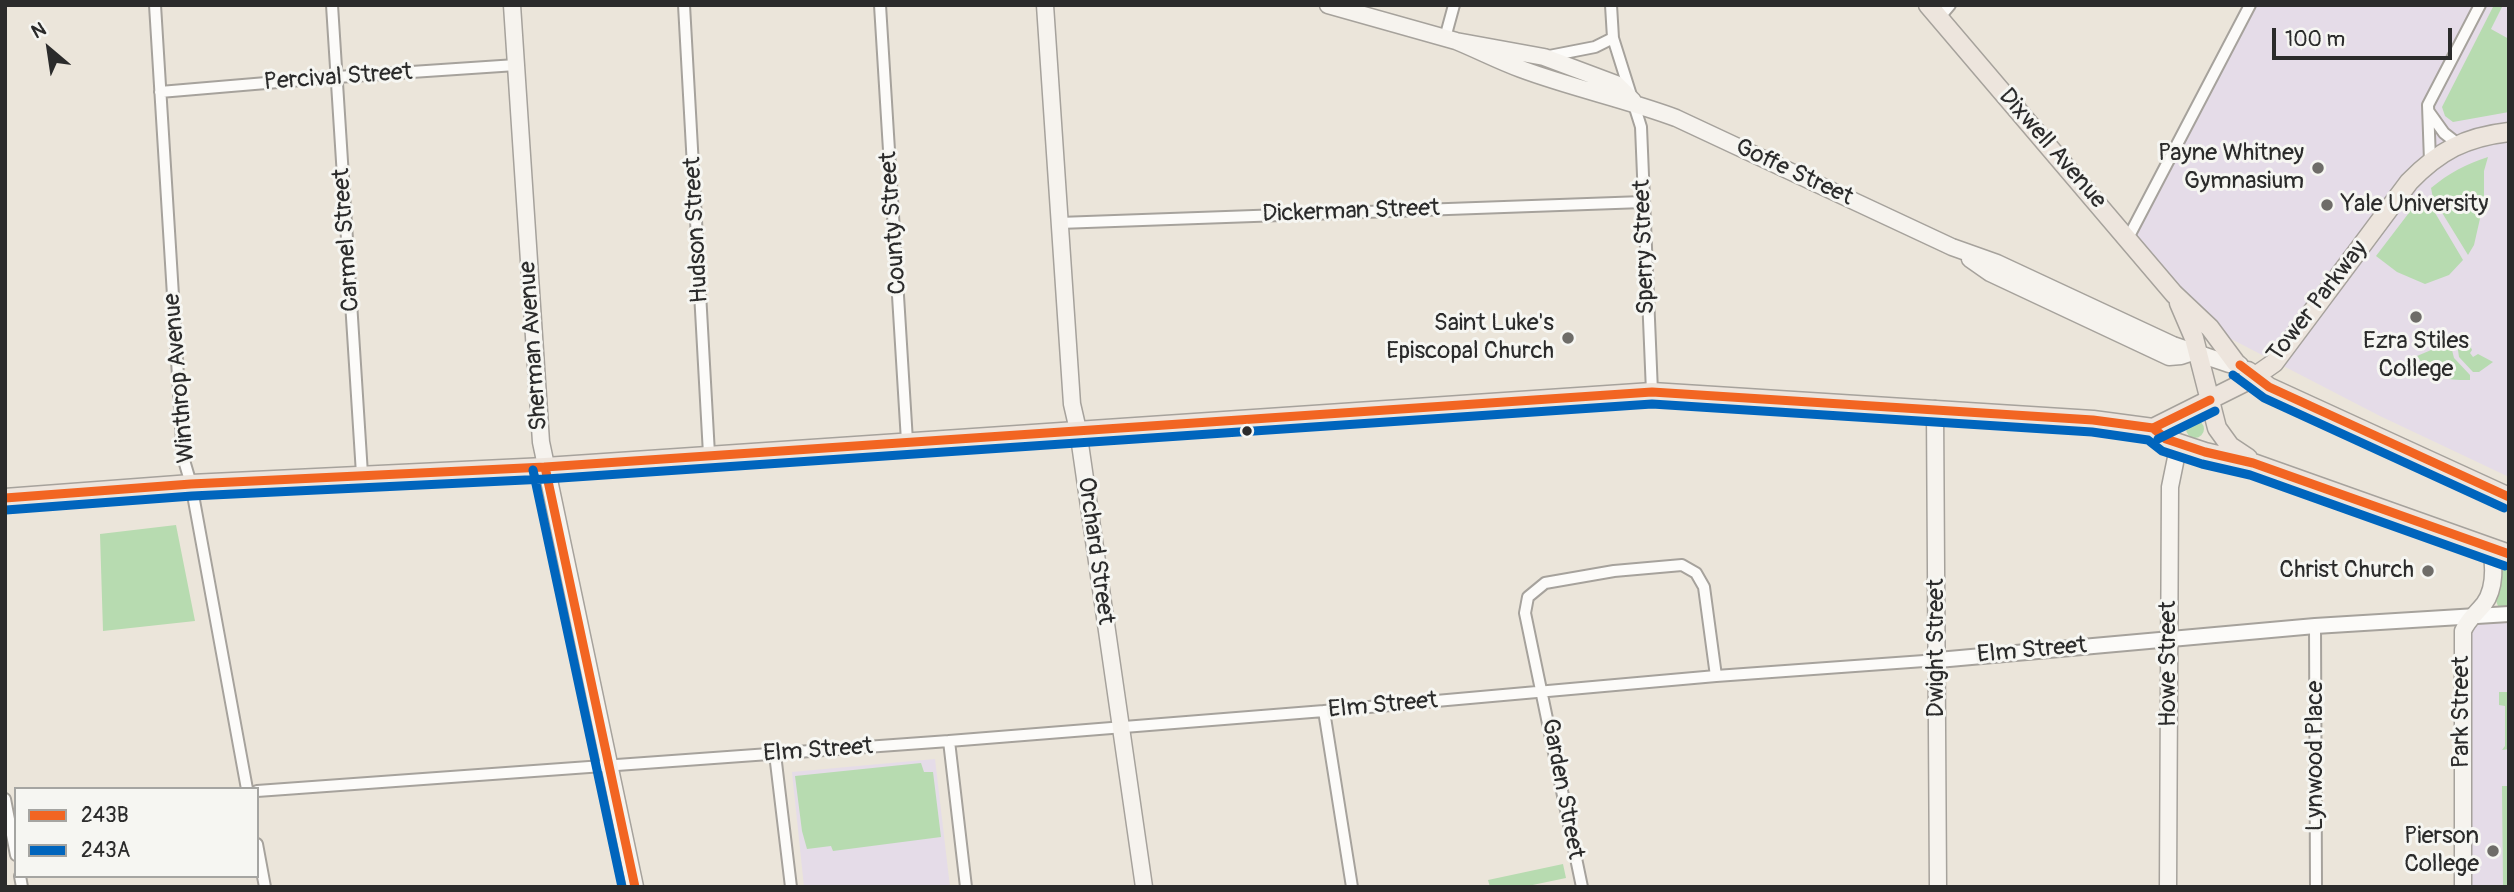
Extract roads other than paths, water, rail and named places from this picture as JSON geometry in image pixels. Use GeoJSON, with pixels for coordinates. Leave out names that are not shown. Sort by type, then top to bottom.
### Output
{"type":"FeatureCollection","features":[{"type":"Feature","properties":{"kind":"main road","name":"Sherman Avenue"},"geometry":{"type":"LineString","coordinates":[[512,5],[537,390],[545,467],[635,887]]}},
{"type":"Feature","properties":{"kind":"main road","name":"Orchard Street"},"geometry":{"type":"LineString","coordinates":[[1045,5],[1072,404],[1078,430],[1144,887]]}},
{"type":"Feature","properties":{"kind":"main road","name":"Goffe Street"},"geometry":{"type":"LineString","coordinates":[[1328,5],[1450,40],[1544,57],[1616,84],[1635,103]]}},
{"type":"Feature","properties":{"kind":"main road","name":"Dixwell Avenue"},"geometry":{"type":"LineString","coordinates":[[1939,10],[2174,294],[2210,328],[2238,364],[2269,387],[2509,497]]}},
{"type":"Feature","properties":{"kind":"main road","name":"Goffe Street"},"geometry":{"type":"LineString","coordinates":[[1450,40],[1521,69],[1676,118],[1952,247],[1997,263],[2173,345],[2238,364]]}},
{"type":"Feature","properties":{"kind":"main road","name":"Tower Parkway"},"geometry":{"type":"LineString","coordinates":[[2153,428],[2255,377],[2283,354],[2409,182],[2430,161],[2458,144],[2509,132]]}},
{"type":"Feature","properties":{"kind":"main road","name":"Dixwell Avenue"},"geometry":{"type":"LineString","coordinates":[[2174,294],[2194,338],[2217,428],[2223,438],[2253,463]]}},
{"type":"Feature","properties":{"kind":"main road"},"geometry":{"type":"LineString","coordinates":[[5,498],[362,474],[545,467],[1652,392],[2093,420],[2153,428],[2166,439],[2253,463],[2509,554]]}},
{"type":"Feature","properties":{"kind":"main road","name":"Dwight Street"},"geometry":{"type":"LineString","coordinates":[[1935,410],[1938,887]]}},
{"type":"Feature","properties":{"kind":"main road","name":"Howe Street"},"geometry":{"type":"LineString","coordinates":[[2168,887],[2170,486],[2179,443]]}},
{"type":"Feature","properties":{"kind":"main road","name":"Park Street"},"geometry":{"type":"LineString","coordinates":[[2463,887],[2462,642],[2463,631],[2472,615],[2487,600],[2493,573],[2491,547]]}},
{"type":"Feature","properties":{"kind":"street","name":"Winthrop Avenue"},"geometry":{"type":"LineString","coordinates":[[155,5],[183,457],[191,484],[247,787]]}},
{"type":"Feature","properties":{"kind":"street","name":"Carmel Street"},"geometry":{"type":"LineString","coordinates":[[332,5],[362,474]]}},
{"type":"Feature","properties":{"kind":"street","name":"Hudson Street"},"geometry":{"type":"LineString","coordinates":[[684,5],[709,454]]}},
{"type":"Feature","properties":{"kind":"street","name":"County Street"},"geometry":{"type":"LineString","coordinates":[[880,5],[907,441]]}},
{"type":"Feature","properties":{"kind":"street"},"geometry":{"type":"LineString","coordinates":[[1450,40],[1454,5]]}},
{"type":"Feature","properties":{"kind":"street","name":"Sperry Street"},"geometry":{"type":"LineString","coordinates":[[1611,5],[1613,37],[1641,127],[1652,392]]}},
{"type":"Feature","properties":{"kind":"street"},"geometry":{"type":"LineString","coordinates":[[2128,238],[2249,5]]}},
{"type":"Feature","properties":{"kind":"street"},"geometry":{"type":"LineString","coordinates":[[2430,161],[2427,110],[2429,100],[2480,5]]}},
{"type":"Feature","properties":{"kind":"street"},"geometry":{"type":"LineString","coordinates":[[1544,57],[1595,47],[1613,37]]}},
{"type":"Feature","properties":{"kind":"street","name":"Percival Street"},"geometry":{"type":"LineString","coordinates":[[160,92],[516,65]]}},
{"type":"Feature","properties":{"kind":"street"},"geometry":{"type":"LineString","coordinates":[[2427,110],[2444,133],[2458,144]]}},
{"type":"Feature","properties":{"kind":"street","name":"Dickerman Street"},"geometry":{"type":"LineString","coordinates":[[1059,223],[1643,202]]}},
{"type":"Feature","properties":{"kind":"street","name":"Garden Street"},"geometry":{"type":"LineString","coordinates":[[1582,887],[1525,613],[1528,597],[1545,583],[1614,571],[1682,565],[1696,573],[1704,587],[1716,676]]}},
{"type":"Feature","properties":{"kind":"street","name":"Elm Street"},"geometry":{"type":"LineString","coordinates":[[259,792],[948,741],[1716,676],[1938,660],[2315,626],[2509,614]]}},
{"type":"Feature","properties":{"kind":"street","name":"Lynwood Place"},"geometry":{"type":"LineString","coordinates":[[2315,626],[2316,887]]}},
{"type":"Feature","properties":{"kind":"street"},"geometry":{"type":"LineString","coordinates":[[1324,711],[1352,887]]}},
{"type":"Feature","properties":{"kind":"street"},"geometry":{"type":"LineString","coordinates":[[948,741],[966,887]]}},
{"type":"Feature","properties":{"kind":"street"},"geometry":{"type":"LineString","coordinates":[[775,754],[791,887]]}},
{"type":"Feature","properties":{"kind":"street"},"geometry":{"type":"LineString","coordinates":[[8,806],[14,843]]}},
{"type":"Feature","properties":{"kind":"street"},"geometry":{"type":"LineString","coordinates":[[259,855],[265,887]]}},
{"type":"Feature","properties":{"kind":"place","name":"Payne Whitney Gymnasium"},"geometry":{"type":"Point","coordinates":[2318,168]}},
{"type":"Feature","properties":{"kind":"place","name":"Yale University"},"geometry":{"type":"Point","coordinates":[2327,205]}},
{"type":"Feature","properties":{"kind":"place","name":"Ezra Stiles College"},"geometry":{"type":"Point","coordinates":[2416,317]}},
{"type":"Feature","properties":{"kind":"place","name":"Saint Luke's Episcopal Church"},"geometry":{"type":"Point","coordinates":[1568,338]}},
{"type":"Feature","properties":{"kind":"place","name":"Christ Church"},"geometry":{"type":"Point","coordinates":[2428,571]}},
{"type":"Feature","properties":{"kind":"place","name":"Pierson College"},"geometry":{"type":"Point","coordinates":[2493,851]}}]}
